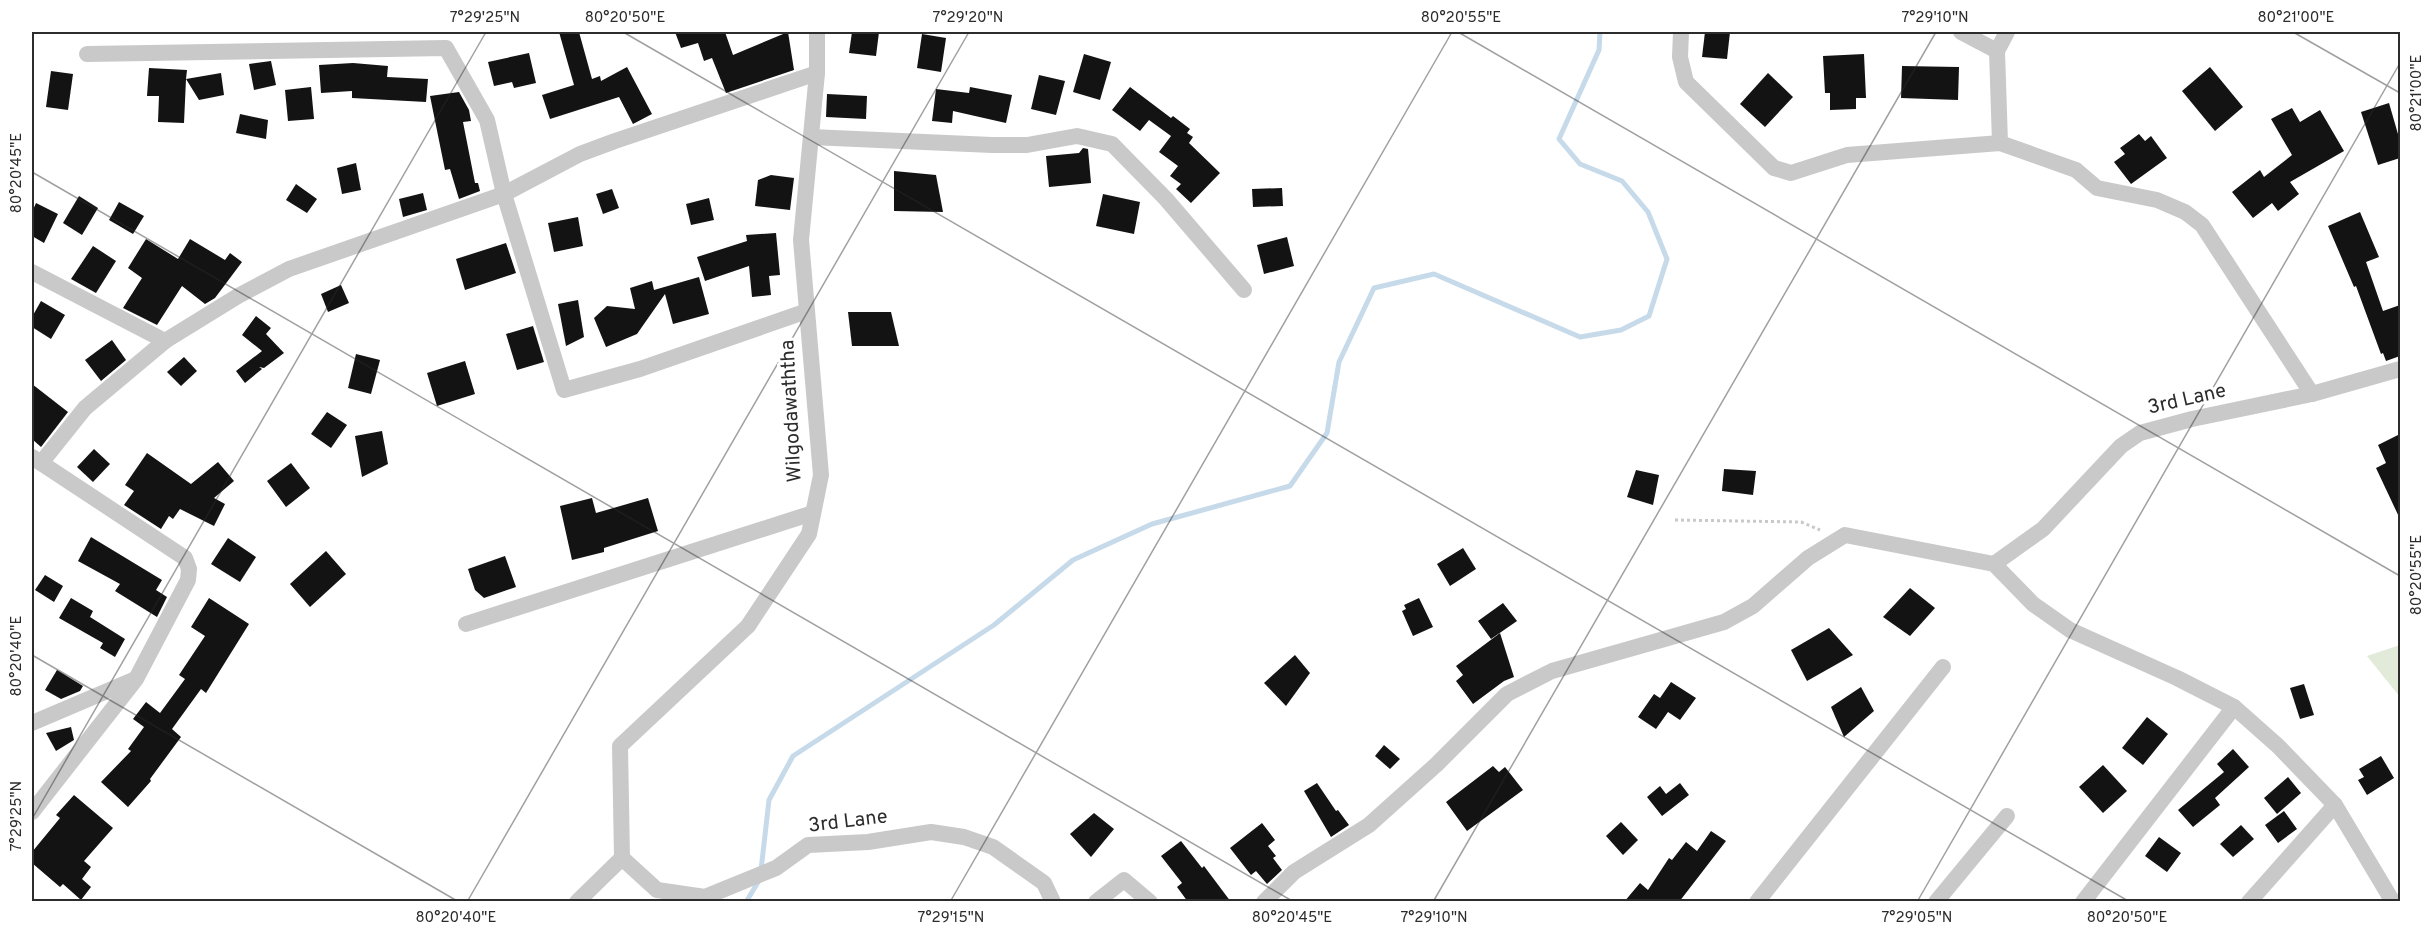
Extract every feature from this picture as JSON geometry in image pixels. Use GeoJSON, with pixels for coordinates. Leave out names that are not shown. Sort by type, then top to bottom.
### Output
{"type":"FeatureCollection","features":[{"type":"Feature","properties":{"kind":"street","name":"Wilgodawaththa"},"geometry":{"type":"LineString","coordinates":[[622,858],[620,746],[748,626],[809,534],[821,475],[801,240],[817,73],[817,32]]}},
{"type":"Feature","properties":{"kind":"street"},"geometry":{"type":"LineString","coordinates":[[1682,32],[1680,57],[1686,82],[1774,168],[1791,173],[1847,155],[2000,143],[2076,170],[2097,188],[2157,200],[2185,212],[2202,225],[2312,394]]}},
{"type":"Feature","properties":{"kind":"street"},"geometry":{"type":"LineString","coordinates":[[1961,32],[1997,51]]}},
{"type":"Feature","properties":{"kind":"street"},"geometry":{"type":"LineString","coordinates":[[2000,143],[1997,51],[2007,32]]}},
{"type":"Feature","properties":{"kind":"street"},"geometry":{"type":"LineString","coordinates":[[87,54],[446,48],[487,120],[504,194],[564,390],[640,369],[807,311]]}},
{"type":"Feature","properties":{"kind":"street"},"geometry":{"type":"LineString","coordinates":[[32,812],[136,679],[188,580],[189,569],[185,558],[36,460],[85,408],[165,341],[237,296],[289,269],[504,194],[580,154],[615,141],[817,73]]}},
{"type":"Feature","properties":{"kind":"street"},"geometry":{"type":"LineString","coordinates":[[811,137],[1027,145],[1077,136],[1112,144],[1166,199],[1244,290]]}},
{"type":"Feature","properties":{"kind":"street"},"geometry":{"type":"LineString","coordinates":[[32,272],[165,341]]}},
{"type":"Feature","properties":{"kind":"street","name":"3rd Lane"},"geometry":{"type":"LineString","coordinates":[[1994,564],[2043,529],[2121,446],[2140,432],[2192,418],[2312,394],[2400,369]]}},
{"type":"Feature","properties":{"kind":"street"},"geometry":{"type":"LineString","coordinates":[[466,624],[813,513]]}},
{"type":"Feature","properties":{"kind":"street"},"geometry":{"type":"LineString","coordinates":[[1264,902],[1294,872],[1369,825],[1437,764],[1507,694],[1552,671],[1724,622],[1753,606],[1808,558],[1845,535],[1994,564],[2033,604],[2070,630],[2234,707],[2278,746],[2335,806],[2393,902]]}},
{"type":"Feature","properties":{"kind":"street"},"geometry":{"type":"LineString","coordinates":[[1757,902],[1943,667]]}},
{"type":"Feature","properties":{"kind":"street"},"geometry":{"type":"LineString","coordinates":[[32,723],[136,679]]}},
{"type":"Feature","properties":{"kind":"street"},"geometry":{"type":"LineString","coordinates":[[2083,902],[2234,707]]}},
{"type":"Feature","properties":{"kind":"street"},"geometry":{"type":"LineString","coordinates":[[2249,902],[2335,806]]}},
{"type":"Feature","properties":{"kind":"street"},"geometry":{"type":"LineString","coordinates":[[1936,902],[2007,816]]}},
{"type":"Feature","properties":{"kind":"street","name":"3rd Lane"},"geometry":{"type":"LineString","coordinates":[[622,858],[657,890],[705,897],[776,868],[808,845],[868,842],[931,832],[964,837],[993,847],[1044,883],[1053,902]]}},
{"type":"Feature","properties":{"kind":"street"},"geometry":{"type":"LineString","coordinates":[[577,902],[622,858]]}},
{"type":"Feature","properties":{"kind":"street"},"geometry":{"type":"LineString","coordinates":[[1096,902],[1125,880],[1149,902]]}},
{"type":"Feature","properties":{"kind":"path"},"geometry":{"type":"LineString","coordinates":[[1675,520],[1801,522],[1821,530]]}},
{"type":"Feature","properties":{"kind":"green space"},"geometry":{"type":"Polygon","coordinates":[[[2400,645],[2400,697],[2367,656],[2400,645]]]}},
{"type":"Feature","properties":{"kind":"building"},"geometry":{"type":"Polygon","coordinates":[[[559,32],[579,32],[592,79],[600,76],[601,81],[627,67],[652,114],[633,124],[619,97],[550,119],[542,95],[574,85],[559,32]]]}},
{"type":"Feature","properties":{"kind":"building"},"geometry":{"type":"Polygon","coordinates":[[[675,32],[725,32],[733,55],[788,32],[794,70],[726,93],[712,58],[704,61],[698,43],[681,48],[675,32]]]}},
{"type":"Feature","properties":{"kind":"building"},"geometry":{"type":"Polygon","coordinates":[[[852,32],[879,32],[876,56],[849,53],[852,32]]]}},
{"type":"Feature","properties":{"kind":"building"},"geometry":{"type":"Polygon","coordinates":[[[1705,32],[1730,32],[1727,59],[1702,57],[1705,32]]]}},
{"type":"Feature","properties":{"kind":"building"},"geometry":{"type":"Polygon","coordinates":[[[922,34],[946,38],[941,72],[917,68],[922,34]]]}},
{"type":"Feature","properties":{"kind":"building"},"geometry":{"type":"Polygon","coordinates":[[[529,53],[536,83],[514,88],[512,82],[494,86],[488,62],[529,53]]]}},
{"type":"Feature","properties":{"kind":"building"},"geometry":{"type":"Polygon","coordinates":[[[1084,54],[1111,62],[1100,100],[1073,92],[1084,54]]]}},
{"type":"Feature","properties":{"kind":"building"},"geometry":{"type":"Polygon","coordinates":[[[1864,54],[1866,98],[1856,98],[1856,109],[1830,110],[1830,93],[1825,93],[1823,56],[1864,54]]]}},
{"type":"Feature","properties":{"kind":"building"},"geometry":{"type":"Polygon","coordinates":[[[271,61],[276,85],[254,90],[249,64],[271,61]]]}},
{"type":"Feature","properties":{"kind":"building"},"geometry":{"type":"Polygon","coordinates":[[[353,63],[388,66],[387,77],[428,79],[426,102],[352,98],[352,91],[321,93],[319,65],[353,63]]]}},
{"type":"Feature","properties":{"kind":"building"},"geometry":{"type":"Polygon","coordinates":[[[1902,66],[1959,67],[1958,100],[1901,98],[1902,66]]]}},
{"type":"Feature","properties":{"kind":"building"},"geometry":{"type":"Polygon","coordinates":[[[2210,67],[2243,107],[2215,131],[2182,91],[2210,67]]]}},
{"type":"Feature","properties":{"kind":"building"},"geometry":{"type":"Polygon","coordinates":[[[149,68],[187,70],[184,123],[158,122],[159,96],[147,96],[149,68]]]}},
{"type":"Feature","properties":{"kind":"building"},"geometry":{"type":"Polygon","coordinates":[[[51,71],[73,74],[68,110],[46,107],[51,71]]]}},
{"type":"Feature","properties":{"kind":"building"},"geometry":{"type":"Polygon","coordinates":[[[221,73],[224,95],[199,100],[186,79],[221,73]]]}},
{"type":"Feature","properties":{"kind":"building"},"geometry":{"type":"Polygon","coordinates":[[[1768,73],[1793,97],[1765,127],[1740,104],[1768,73]]]}},
{"type":"Feature","properties":{"kind":"building"},"geometry":{"type":"Polygon","coordinates":[[[1039,75],[1065,81],[1056,115],[1031,109],[1039,75]]]}},
{"type":"Feature","properties":{"kind":"building"},"geometry":{"type":"Polygon","coordinates":[[[311,87],[314,119],[288,121],[285,90],[311,87]]]}},
{"type":"Feature","properties":{"kind":"building"},"geometry":{"type":"Polygon","coordinates":[[[970,87],[1012,95],[1006,123],[953,111],[952,123],[932,121],[936,89],[969,93],[970,87]]]}},
{"type":"Feature","properties":{"kind":"building"},"geometry":{"type":"Polygon","coordinates":[[[1130,87],[1171,118],[1173,116],[1190,129],[1187,133],[1193,137],[1189,143],[1220,173],[1191,203],[1176,189],[1181,184],[1170,176],[1178,166],[1159,152],[1171,136],[1149,120],[1140,131],[1112,110],[1130,87]]]}},
{"type":"Feature","properties":{"kind":"building"},"geometry":{"type":"Polygon","coordinates":[[[459,92],[469,110],[471,121],[463,122],[475,183],[478,183],[480,191],[459,199],[450,169],[445,170],[430,96],[459,92]]]}},
{"type":"Feature","properties":{"kind":"building"},"geometry":{"type":"Polygon","coordinates":[[[827,94],[867,96],[866,119],[826,117],[827,94]]]}},
{"type":"Feature","properties":{"kind":"building"},"geometry":{"type":"Polygon","coordinates":[[[2389,103],[2400,141],[2400,158],[2378,165],[2361,112],[2389,103]]]}},
{"type":"Feature","properties":{"kind":"building"},"geometry":{"type":"Polygon","coordinates":[[[2292,108],[2300,122],[2320,110],[2344,151],[2290,182],[2299,194],[2278,211],[2272,203],[2253,218],[2232,192],[2260,170],[2264,177],[2292,155],[2271,119],[2292,108]]]}},
{"type":"Feature","properties":{"kind":"building"},"geometry":{"type":"Polygon","coordinates":[[[240,114],[268,120],[266,139],[236,133],[240,114]]]}},
{"type":"Feature","properties":{"kind":"building"},"geometry":{"type":"Polygon","coordinates":[[[2139,134],[2145,141],[2151,136],[2167,158],[2131,184],[2114,162],[2125,154],[2120,148],[2139,134]]]}},
{"type":"Feature","properties":{"kind":"building"},"geometry":{"type":"Polygon","coordinates":[[[1083,148],[1088,149],[1091,183],[1049,187],[1046,156],[1079,153],[1083,148]]]}},
{"type":"Feature","properties":{"kind":"building"},"geometry":{"type":"Polygon","coordinates":[[[356,163],[361,190],[342,194],[337,168],[356,163]]]}},
{"type":"Feature","properties":{"kind":"building"},"geometry":{"type":"Polygon","coordinates":[[[894,171],[936,175],[943,212],[894,211],[894,171]]]}},
{"type":"Feature","properties":{"kind":"building"},"geometry":{"type":"Polygon","coordinates":[[[771,175],[794,178],[790,210],[755,206],[758,180],[771,175]]]}},
{"type":"Feature","properties":{"kind":"building"},"geometry":{"type":"Polygon","coordinates":[[[296,184],[317,199],[307,213],[286,200],[296,184]]]}},
{"type":"Feature","properties":{"kind":"building"},"geometry":{"type":"Polygon","coordinates":[[[1282,188],[1283,206],[1253,207],[1252,189],[1282,188]]]}},
{"type":"Feature","properties":{"kind":"building"},"geometry":{"type":"Polygon","coordinates":[[[612,189],[619,208],[603,214],[596,194],[612,189]]]}},
{"type":"Feature","properties":{"kind":"building"},"geometry":{"type":"Polygon","coordinates":[[[423,193],[427,210],[403,217],[399,199],[423,193]]]}},
{"type":"Feature","properties":{"kind":"building"},"geometry":{"type":"Polygon","coordinates":[[[1103,194],[1140,202],[1134,234],[1096,226],[1103,194]]]}},
{"type":"Feature","properties":{"kind":"building"},"geometry":{"type":"Polygon","coordinates":[[[79,196],[98,208],[82,235],[63,223],[79,196]]]}},
{"type":"Feature","properties":{"kind":"building"},"geometry":{"type":"Polygon","coordinates":[[[709,198],[714,220],[691,225],[686,204],[709,198]]]}},
{"type":"Feature","properties":{"kind":"building"},"geometry":{"type":"Polygon","coordinates":[[[119,202],[144,216],[133,234],[109,220],[119,202]]]}},
{"type":"Feature","properties":{"kind":"building"},"geometry":{"type":"Polygon","coordinates":[[[36,203],[58,214],[44,243],[32,236],[32,212],[36,203]]]}},
{"type":"Feature","properties":{"kind":"building"},"geometry":{"type":"Polygon","coordinates":[[[2360,212],[2379,257],[2366,262],[2383,311],[2400,305],[2400,356],[2386,361],[2383,353],[2381,354],[2356,286],[2354,287],[2328,226],[2360,212]]]}},
{"type":"Feature","properties":{"kind":"building"},"geometry":{"type":"Polygon","coordinates":[[[578,217],[583,246],[554,252],[548,223],[578,217]]]}},
{"type":"Feature","properties":{"kind":"building"},"geometry":{"type":"Polygon","coordinates":[[[776,233],[780,275],[769,276],[771,295],[752,297],[749,266],[705,281],[697,257],[747,241],[746,235],[776,233]]]}},
{"type":"Feature","properties":{"kind":"building"},"geometry":{"type":"Polygon","coordinates":[[[1287,237],[1294,266],[1264,274],[1257,245],[1287,237]]]}},
{"type":"Feature","properties":{"kind":"building"},"geometry":{"type":"Polygon","coordinates":[[[146,239],[178,259],[190,239],[225,260],[230,253],[242,262],[215,298],[205,304],[182,286],[157,325],[123,308],[142,278],[128,268],[146,239]]]}},
{"type":"Feature","properties":{"kind":"building"},"geometry":{"type":"Polygon","coordinates":[[[506,243],[516,273],[465,290],[456,259],[506,243]]]}},
{"type":"Feature","properties":{"kind":"building"},"geometry":{"type":"Polygon","coordinates":[[[93,246],[116,261],[96,293],[71,279],[93,246]]]}},
{"type":"Feature","properties":{"kind":"building"},"geometry":{"type":"Polygon","coordinates":[[[699,277],[709,314],[673,324],[665,294],[637,334],[606,347],[594,318],[607,306],[635,309],[630,288],[652,281],[654,290],[699,277]]]}},
{"type":"Feature","properties":{"kind":"building"},"geometry":{"type":"Polygon","coordinates":[[[341,285],[349,303],[328,312],[321,294],[341,285]]]}},
{"type":"Feature","properties":{"kind":"building"},"geometry":{"type":"Polygon","coordinates":[[[578,300],[584,337],[566,346],[558,304],[578,300]]]}},
{"type":"Feature","properties":{"kind":"building"},"geometry":{"type":"Polygon","coordinates":[[[41,301],[65,315],[51,339],[32,327],[32,317],[41,301]]]}},
{"type":"Feature","properties":{"kind":"building"},"geometry":{"type":"Polygon","coordinates":[[[848,312],[891,312],[899,346],[852,346],[848,312]]]}},
{"type":"Feature","properties":{"kind":"building"},"geometry":{"type":"Polygon","coordinates":[[[256,316],[271,328],[266,334],[284,353],[264,368],[259,367],[262,369],[245,383],[236,371],[262,351],[242,335],[256,316]]]}},
{"type":"Feature","properties":{"kind":"building"},"geometry":{"type":"Polygon","coordinates":[[[533,326],[544,362],[517,370],[506,334],[533,326]]]}},
{"type":"Feature","properties":{"kind":"building"},"geometry":{"type":"Polygon","coordinates":[[[112,340],[126,360],[101,381],[85,360],[112,340]]]}},
{"type":"Feature","properties":{"kind":"building"},"geometry":{"type":"Polygon","coordinates":[[[356,354],[380,360],[371,394],[348,388],[356,354]]]}},
{"type":"Feature","properties":{"kind":"building"},"geometry":{"type":"Polygon","coordinates":[[[184,357],[197,371],[181,386],[167,372],[184,357]]]}},
{"type":"Feature","properties":{"kind":"building"},"geometry":{"type":"Polygon","coordinates":[[[465,361],[475,394],[437,406],[427,373],[465,361]]]}},
{"type":"Feature","properties":{"kind":"building"},"geometry":{"type":"Polygon","coordinates":[[[32,384],[68,412],[41,447],[32,439],[32,384]]]}},
{"type":"Feature","properties":{"kind":"building"},"geometry":{"type":"Polygon","coordinates":[[[327,412],[347,425],[331,448],[311,434],[327,412]]]}},
{"type":"Feature","properties":{"kind":"building"},"geometry":{"type":"Polygon","coordinates":[[[382,431],[388,464],[362,477],[355,436],[382,431]]]}},
{"type":"Feature","properties":{"kind":"building"},"geometry":{"type":"Polygon","coordinates":[[[2400,434],[2400,519],[2376,468],[2386,463],[2378,445],[2400,434]]]}},
{"type":"Feature","properties":{"kind":"building"},"geometry":{"type":"Polygon","coordinates":[[[94,449],[110,464],[93,482],[77,467],[94,449]]]}},
{"type":"Feature","properties":{"kind":"building"},"geometry":{"type":"Polygon","coordinates":[[[147,453],[191,484],[218,462],[234,481],[214,498],[225,504],[214,526],[180,509],[173,519],[169,516],[161,529],[124,505],[134,491],[125,485],[147,453]]]}},
{"type":"Feature","properties":{"kind":"building"},"geometry":{"type":"Polygon","coordinates":[[[291,463],[310,488],[286,507],[267,481],[291,463]]]}},
{"type":"Feature","properties":{"kind":"building"},"geometry":{"type":"Polygon","coordinates":[[[1724,469],[1756,471],[1753,495],[1722,491],[1724,469]]]}},
{"type":"Feature","properties":{"kind":"building"},"geometry":{"type":"Polygon","coordinates":[[[1636,470],[1659,475],[1653,505],[1627,497],[1636,470]]]}},
{"type":"Feature","properties":{"kind":"building"},"geometry":{"type":"Polygon","coordinates":[[[592,498],[596,513],[648,498],[658,531],[604,548],[604,552],[572,560],[560,506],[592,498]]]}},
{"type":"Feature","properties":{"kind":"building"},"geometry":{"type":"Polygon","coordinates":[[[91,537],[162,580],[156,590],[167,597],[157,617],[115,591],[120,584],[78,561],[91,537]]]}},
{"type":"Feature","properties":{"kind":"building"},"geometry":{"type":"Polygon","coordinates":[[[228,538],[256,557],[240,582],[211,564],[228,538]]]}},
{"type":"Feature","properties":{"kind":"building"},"geometry":{"type":"Polygon","coordinates":[[[1463,548],[1476,569],[1450,586],[1437,564],[1463,548]]]}},
{"type":"Feature","properties":{"kind":"building"},"geometry":{"type":"Polygon","coordinates":[[[326,551],[346,574],[310,607],[290,584],[326,551]]]}},
{"type":"Feature","properties":{"kind":"building"},"geometry":{"type":"Polygon","coordinates":[[[505,556],[516,587],[484,598],[475,590],[468,569],[505,556]]]}},
{"type":"Feature","properties":{"kind":"building"},"geometry":{"type":"Polygon","coordinates":[[[45,575],[63,586],[54,602],[35,590],[45,575]]]}},
{"type":"Feature","properties":{"kind":"building"},"geometry":{"type":"Polygon","coordinates":[[[1910,588],[1935,608],[1910,636],[1883,617],[1910,588]]]}},
{"type":"Feature","properties":{"kind":"building"},"geometry":{"type":"Polygon","coordinates":[[[71,598],[93,611],[90,617],[125,639],[115,657],[100,648],[103,643],[59,618],[71,598]]]}},
{"type":"Feature","properties":{"kind":"building"},"geometry":{"type":"Polygon","coordinates":[[[209,598],[249,624],[206,693],[201,689],[172,729],[181,737],[150,779],[151,781],[128,807],[101,782],[131,751],[128,749],[144,727],[133,719],[146,702],[160,713],[185,679],[179,675],[205,636],[191,627],[209,598]]]}},
{"type":"Feature","properties":{"kind":"building"},"geometry":{"type":"Polygon","coordinates":[[[1419,598],[1433,627],[1413,636],[1402,611],[1406,609],[1404,605],[1419,598]]]}},
{"type":"Feature","properties":{"kind":"building"},"geometry":{"type":"Polygon","coordinates":[[[1503,603],[1517,621],[1491,639],[1478,621],[1503,603]]]}},
{"type":"Feature","properties":{"kind":"building"},"geometry":{"type":"Polygon","coordinates":[[[1829,628],[1853,655],[1807,681],[1791,650],[1829,628]]]}},
{"type":"Feature","properties":{"kind":"building"},"geometry":{"type":"Polygon","coordinates":[[[1500,633],[1514,677],[1504,681],[1473,704],[1456,681],[1463,675],[1456,666],[1500,633]]]}},
{"type":"Feature","properties":{"kind":"building"},"geometry":{"type":"Polygon","coordinates":[[[1295,655],[1310,673],[1286,706],[1264,683],[1295,655]]]}},
{"type":"Feature","properties":{"kind":"building"},"geometry":{"type":"Polygon","coordinates":[[[57,670],[83,686],[80,691],[61,699],[45,690],[57,670]]]}},
{"type":"Feature","properties":{"kind":"building"},"geometry":{"type":"Polygon","coordinates":[[[1671,682],[1696,698],[1680,720],[1668,712],[1656,729],[1638,717],[1654,694],[1660,698],[1671,682]]]}},
{"type":"Feature","properties":{"kind":"building"},"geometry":{"type":"Polygon","coordinates":[[[2304,684],[2314,715],[2300,719],[2290,688],[2304,684]]]}},
{"type":"Feature","properties":{"kind":"building"},"geometry":{"type":"Polygon","coordinates":[[[1861,687],[1874,711],[1844,737],[1831,707],[1861,687]]]}},
{"type":"Feature","properties":{"kind":"building"},"geometry":{"type":"Polygon","coordinates":[[[2147,717],[2168,734],[2143,765],[2122,748],[2147,717]]]}},
{"type":"Feature","properties":{"kind":"building"},"geometry":{"type":"Polygon","coordinates":[[[71,727],[74,740],[56,751],[46,733],[71,727]]]}},
{"type":"Feature","properties":{"kind":"building"},"geometry":{"type":"Polygon","coordinates":[[[1384,745],[1400,759],[1390,769],[1375,756],[1384,745]]]}},
{"type":"Feature","properties":{"kind":"building"},"geometry":{"type":"Polygon","coordinates":[[[2233,749],[2249,767],[2215,798],[2220,805],[2193,827],[2178,810],[2224,772],[2217,764],[2233,749]]]}},
{"type":"Feature","properties":{"kind":"building"},"geometry":{"type":"Polygon","coordinates":[[[2381,756],[2394,778],[2367,795],[2358,780],[2364,777],[2359,769],[2381,756]]]}},
{"type":"Feature","properties":{"kind":"building"},"geometry":{"type":"Polygon","coordinates":[[[2103,765],[2127,791],[2103,813],[2079,787],[2103,765]]]}},
{"type":"Feature","properties":{"kind":"building"},"geometry":{"type":"Polygon","coordinates":[[[1493,766],[1499,772],[1505,767],[1523,790],[1467,831],[1446,802],[1493,766]]]}},
{"type":"Feature","properties":{"kind":"building"},"geometry":{"type":"Polygon","coordinates":[[[2288,777],[2301,793],[2277,814],[2264,798],[2288,777]]]}},
{"type":"Feature","properties":{"kind":"building"},"geometry":{"type":"Polygon","coordinates":[[[1317,783],[1336,811],[1338,810],[1349,825],[1331,837],[1304,791],[1317,783]]]}},
{"type":"Feature","properties":{"kind":"building"},"geometry":{"type":"Polygon","coordinates":[[[1680,783],[1689,795],[1662,816],[1647,797],[1660,786],[1666,794],[1680,783]]]}},
{"type":"Feature","properties":{"kind":"building"},"geometry":{"type":"Polygon","coordinates":[[[74,795],[113,828],[84,861],[91,867],[82,879],[91,887],[81,900],[63,884],[60,887],[32,863],[32,852],[60,818],[56,815],[74,795]]]}},
{"type":"Feature","properties":{"kind":"building"},"geometry":{"type":"Polygon","coordinates":[[[2284,811],[2297,829],[2278,843],[2265,825],[2284,811]]]}},
{"type":"Feature","properties":{"kind":"building"},"geometry":{"type":"Polygon","coordinates":[[[1094,813],[1114,829],[1091,857],[1070,834],[1094,813]]]}},
{"type":"Feature","properties":{"kind":"building"},"geometry":{"type":"Polygon","coordinates":[[[1621,822],[1638,840],[1623,855],[1606,836],[1621,822]]]}},
{"type":"Feature","properties":{"kind":"building"},"geometry":{"type":"Polygon","coordinates":[[[1262,823],[1275,840],[1268,846],[1276,856],[1273,858],[1282,870],[1267,884],[1256,871],[1251,875],[1230,848],[1262,823]]]}},
{"type":"Feature","properties":{"kind":"building"},"geometry":{"type":"Polygon","coordinates":[[[2241,825],[2254,839],[2233,857],[2220,844],[2241,825]]]}},
{"type":"Feature","properties":{"kind":"building"},"geometry":{"type":"Polygon","coordinates":[[[1711,831],[1726,841],[1679,902],[1624,902],[1640,883],[1648,890],[1669,858],[1672,860],[1686,842],[1697,851],[1711,831]]]}},
{"type":"Feature","properties":{"kind":"building"},"geometry":{"type":"Polygon","coordinates":[[[2159,837],[2181,853],[2167,872],[2145,856],[2159,837]]]}},
{"type":"Feature","properties":{"kind":"building"},"geometry":{"type":"Polygon","coordinates":[[[1181,841],[1202,868],[1204,866],[1231,902],[1188,902],[1177,887],[1182,883],[1161,856],[1181,841]]]}},
{"type":"Feature","properties":{"kind":"waterway"},"geometry":{"type":"LineString","coordinates":[[761,870],[769,800],[793,756],[994,625],[1073,560],[1152,524],[1290,486],[1327,433],[1339,362],[1374,288],[1434,274],[1580,337],[1621,330],[1649,316],[1667,259],[1648,212],[1622,181],[1580,164],[1559,139],[1599,50],[1600,32]]}},
{"type":"Feature","properties":{"kind":"waterway"},"geometry":{"type":"LineString","coordinates":[[746,902],[760,879]]}}]}
